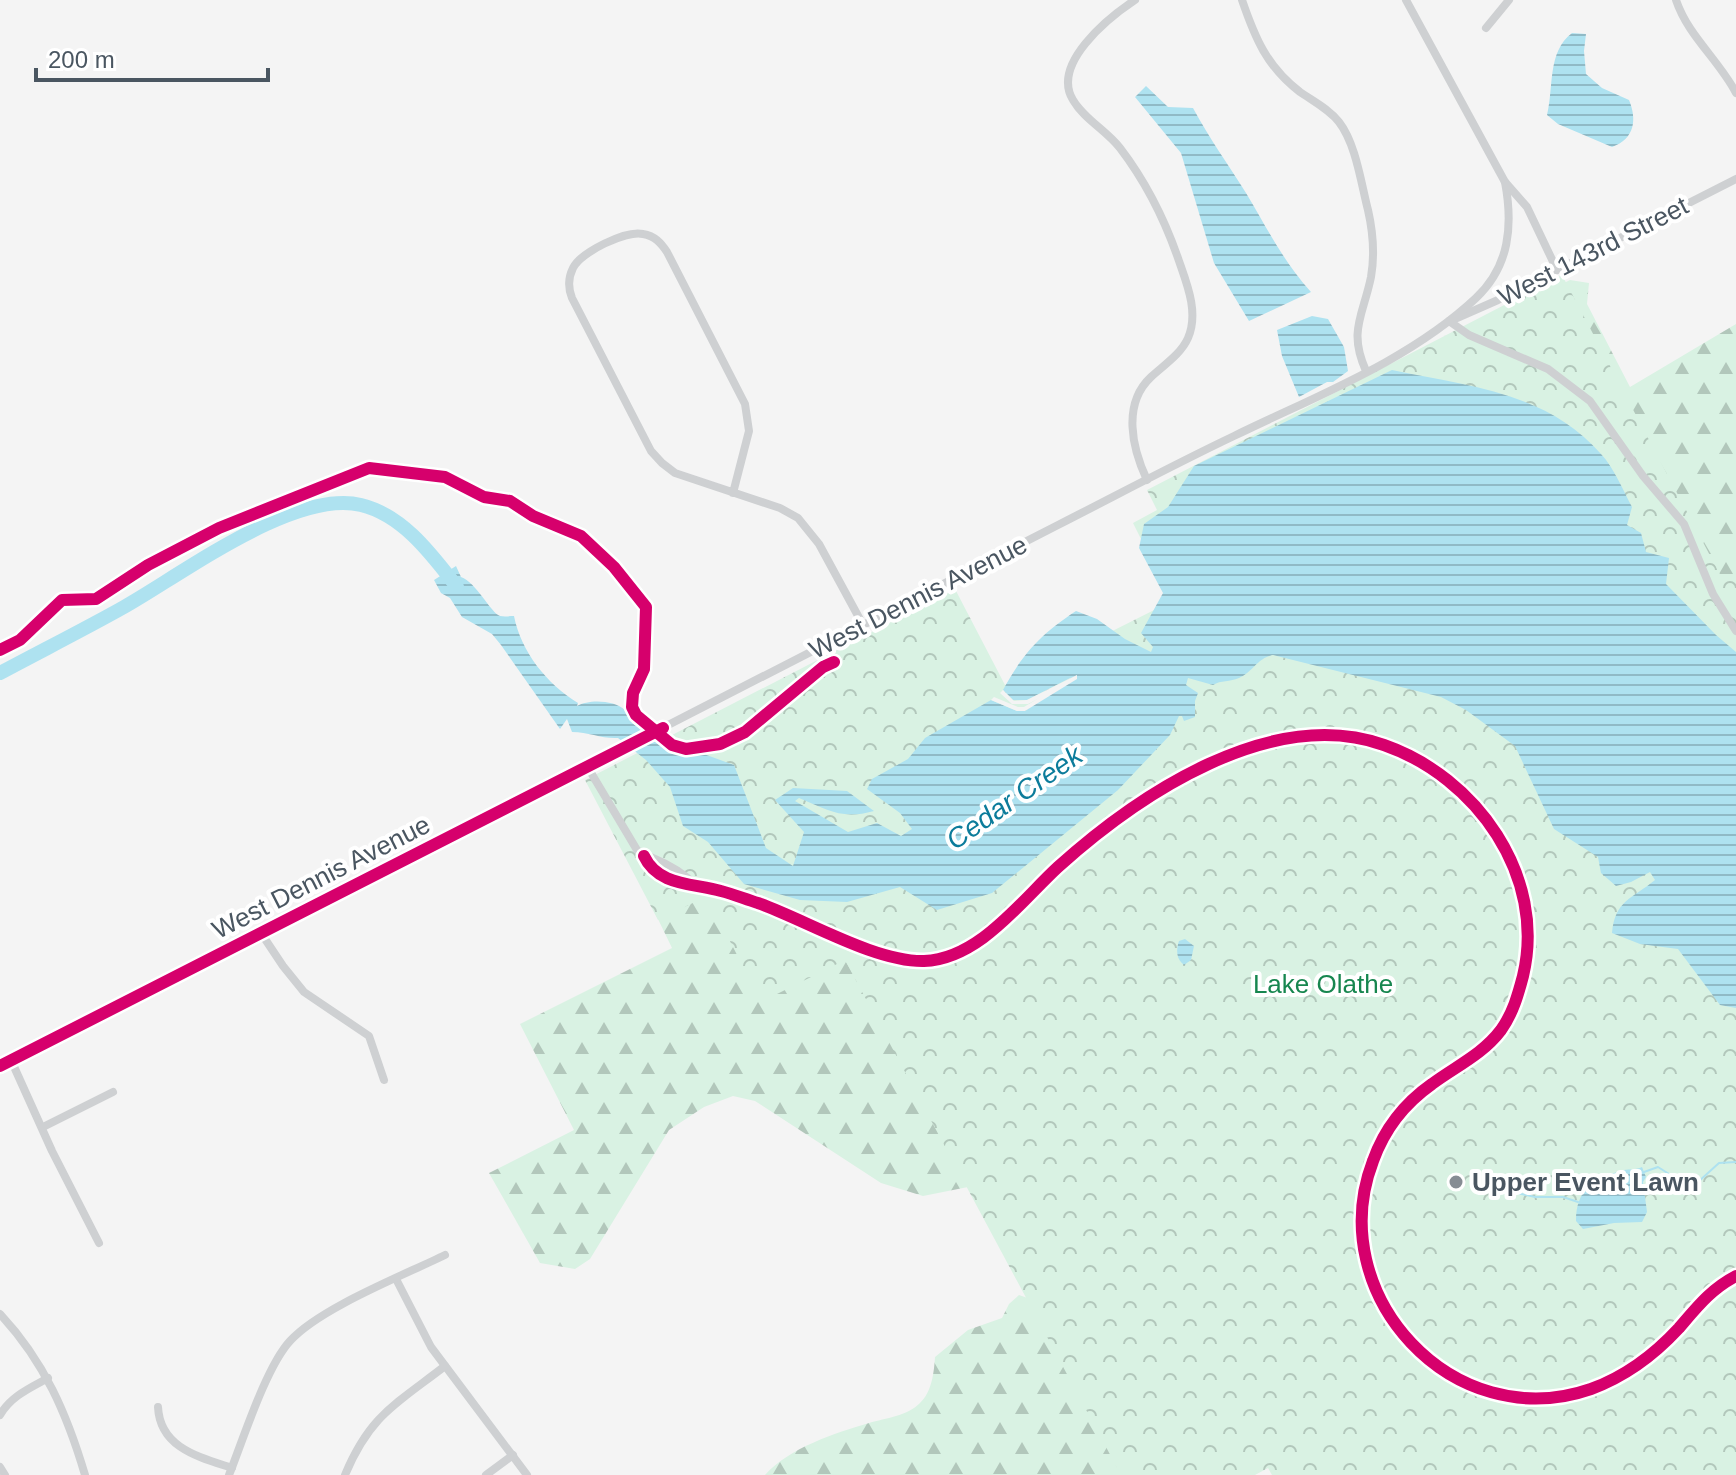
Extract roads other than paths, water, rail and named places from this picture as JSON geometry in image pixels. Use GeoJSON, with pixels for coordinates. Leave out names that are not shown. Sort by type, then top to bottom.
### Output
{"type":"FeatureCollection","features":[{"type":"Feature","properties":{"kind":"street"},"geometry":{"type":"LineString","coordinates":[[1135,0],[1090,38],[1071,67],[1068,81],[1077,106],[1114,141],[1150,192],[1179,259],[1192,306],[1192,326],[1183,348],[1147,381],[1135,404],[1133,437],[1147,480]]}},
{"type":"Feature","properties":{"kind":"street"},"geometry":{"type":"LineString","coordinates":[[1242,0],[1268,62],[1287,81],[1331,114],[1348,140],[1373,237],[1371,277],[1356,330],[1359,354],[1366,371]]}},
{"type":"Feature","properties":{"kind":"street"},"geometry":{"type":"LineString","coordinates":[[1406,0],[1505,182],[1527,207],[1557,270]]}},
{"type":"Feature","properties":{"kind":"street"},"geometry":{"type":"LineString","coordinates":[[1486,28],[1509,0]]}},
{"type":"Feature","properties":{"kind":"street"},"geometry":{"type":"LineString","coordinates":[[1676,0],[1690,30],[1735,88]]}},
{"type":"Feature","properties":{"kind":"street","name":"West 143rd Street"},"geometry":{"type":"LineString","coordinates":[[1449,321],[1498,300],[1736,179]]}},
{"type":"Feature","properties":{"kind":"street"},"geometry":{"type":"LineString","coordinates":[[1505,182],[1510,223],[1497,272],[1480,294],[1449,321],[1469,335],[1548,369],[1590,401],[1643,476],[1684,524],[1713,594],[1736,631]]}},
{"type":"Feature","properties":{"kind":"street"},"geometry":{"type":"LineString","coordinates":[[733,493],[749,431],[745,404],[659,242],[635,233],[623,235],[584,256],[572,269],[569,290],[656,457],[675,473],[733,493],[780,508],[792,513],[807,526],[863,625]]}},
{"type":"Feature","properties":{"kind":"street","name":"West Dennis Avenue"},"geometry":{"type":"LineString","coordinates":[[0,1066],[1366,371],[1449,321]]}},
{"type":"Feature","properties":{"kind":"street"},"geometry":{"type":"LineString","coordinates":[[587,766],[623,829],[644,856],[654,858],[698,886],[783,912],[878,952],[913,960],[932,960],[953,954],[984,936],[1107,826],[1157,792],[1211,764],[1258,745],[1305,736],[1345,736],[1384,745],[1423,762],[1467,796],[1490,823],[1506,849],[1517,877],[1526,915],[1528,944],[1516,1001],[1503,1026],[1480,1053],[1433,1082],[1405,1108],[1392,1124],[1372,1162],[1360,1222],[1363,1249],[1373,1286],[1390,1318],[1422,1354],[1470,1384],[1519,1396],[1564,1395],[1595,1387],[1629,1370],[1664,1343],[1707,1294],[1736,1276]]}},
{"type":"Feature","properties":{"kind":"street"},"geometry":{"type":"LineString","coordinates":[[261,933],[304,992],[369,1036],[384,1080]]}},
{"type":"Feature","properties":{"kind":"street"},"geometry":{"type":"LineString","coordinates":[[11,1060],[99,1243]]}},
{"type":"Feature","properties":{"kind":"street"},"geometry":{"type":"LineString","coordinates":[[43,1127],[113,1092]]}},
{"type":"Feature","properties":{"kind":"street"},"geometry":{"type":"LineString","coordinates":[[158,1407],[159,1420],[166,1434],[179,1447],[230,1471],[271,1374],[290,1341],[326,1314],[445,1255]]}},
{"type":"Feature","properties":{"kind":"street"},"geometry":{"type":"LineString","coordinates":[[396,1279],[425,1337],[527,1475]]}},
{"type":"Feature","properties":{"kind":"street"},"geometry":{"type":"LineString","coordinates":[[0,1314],[17,1332],[48,1378],[66,1418],[85,1475]]}},
{"type":"Feature","properties":{"kind":"street"},"geometry":{"type":"LineString","coordinates":[[345,1475],[356,1448],[369,1428],[386,1411],[445,1366]]}},
{"type":"Feature","properties":{"kind":"street"},"geometry":{"type":"LineString","coordinates":[[0,1415],[5,1406],[21,1393],[48,1378]]}},
{"type":"Feature","properties":{"kind":"street"},"geometry":{"type":"LineString","coordinates":[[486,1475],[513,1455]]}},
{"type":"Feature","properties":{"kind":"street"},"geometry":{"type":"LineString","coordinates":[[0,1467],[5,1475]]}},
{"type":"Feature","properties":{"kind":"water"},"geometry":{"type":"Polygon","coordinates":[[[1572,33],[1586,34],[1586,74],[1602,88],[1629,100],[1632,107],[1630,134],[1612,147],[1558,124],[1547,115],[1555,60],[1564,41],[1572,33]]]}},
{"type":"Feature","properties":{"kind":"water"},"geometry":{"type":"Polygon","coordinates":[[[1146,86],[1168,107],[1193,108],[1284,256],[1311,292],[1249,321],[1214,263],[1181,153],[1135,97],[1146,86]]]}},
{"type":"Feature","properties":{"kind":"water"},"geometry":{"type":"Polygon","coordinates":[[[1312,316],[1328,319],[1344,347],[1348,371],[1333,382],[1327,382],[1299,397],[1282,356],[1277,330],[1312,316]]]}},
{"type":"Feature","properties":{"kind":"water"},"geometry":{"type":"Polygon","coordinates":[[[1392,370],[1505,395],[1531,404],[1580,433],[1614,472],[1632,507],[1627,525],[1641,533],[1646,552],[1669,558],[1666,584],[1736,652],[1736,1008],[1720,1005],[1678,949],[1640,944],[1612,933],[1621,907],[1655,880],[1650,872],[1616,886],[1601,873],[1598,857],[1554,829],[1515,746],[1466,710],[1441,697],[1273,655],[1236,679],[1213,685],[1188,678],[1186,685],[1198,693],[1195,717],[1184,721],[1179,716],[1170,735],[1118,790],[992,893],[937,910],[900,887],[847,902],[800,900],[744,884],[708,842],[683,826],[670,787],[646,760],[618,738],[572,732],[567,719],[560,729],[492,634],[462,617],[434,580],[456,566],[461,577],[472,585],[496,614],[514,616],[517,629],[537,666],[578,703],[577,706],[595,702],[615,704],[625,710],[633,724],[667,748],[689,756],[701,753],[734,765],[766,848],[793,866],[804,832],[775,800],[793,788],[847,791],[874,811],[844,814],[799,798],[795,801],[848,832],[877,823],[901,836],[912,829],[900,813],[867,789],[872,779],[908,759],[925,738],[991,700],[1017,711],[1025,711],[1072,677],[1027,700],[1013,700],[1003,690],[1034,645],[1076,611],[1097,619],[1125,639],[1151,652],[1153,647],[1141,633],[1163,593],[1139,548],[1144,524],[1168,507],[1194,466],[1392,370]]]}},
{"type":"Feature","properties":{"kind":"water"},"geometry":{"type":"Polygon","coordinates":[[[1185,939],[1194,946],[1191,960],[1184,965],[1177,951],[1179,941],[1185,939]]]}},
{"type":"Feature","properties":{"kind":"water"},"geometry":{"type":"Polygon","coordinates":[[[1642,1167],[1646,1177],[1643,1182],[1647,1212],[1642,1222],[1583,1229],[1576,1221],[1577,1210],[1589,1186],[1613,1173],[1642,1167]]]}},
{"type":"Feature","properties":{"kind":"waterway","name":"Cedar Creek"},"geometry":{"type":"LineString","coordinates":[[0,673],[124,607],[239,538],[304,510],[334,503],[361,505],[390,518],[415,538],[457,587]]}},
{"type":"Feature","properties":{"kind":"waterway"},"geometry":{"type":"LineString","coordinates":[[1644,1172],[1658,1167],[1680,1181],[1698,1182],[1719,1163],[1736,1162]]}},
{"type":"Feature","properties":{"kind":"waterway"},"geometry":{"type":"LineString","coordinates":[[1480,1186],[1495,1189]]}},
{"type":"Feature","properties":{"kind":"waterway"},"geometry":{"type":"LineString","coordinates":[[1499,1189],[1535,1197],[1563,1197],[1578,1202]]}},
{"type":"Feature","properties":{"kind":"place","name":"Upper Event Lawn"},"geometry":{"type":"Point","coordinates":[1456,1182]}},
{"type":"Feature","properties":{"kind":"park label","name":"Lake Olathe"},"geometry":{"type":"Point","coordinates":[1323,984]}}]}
